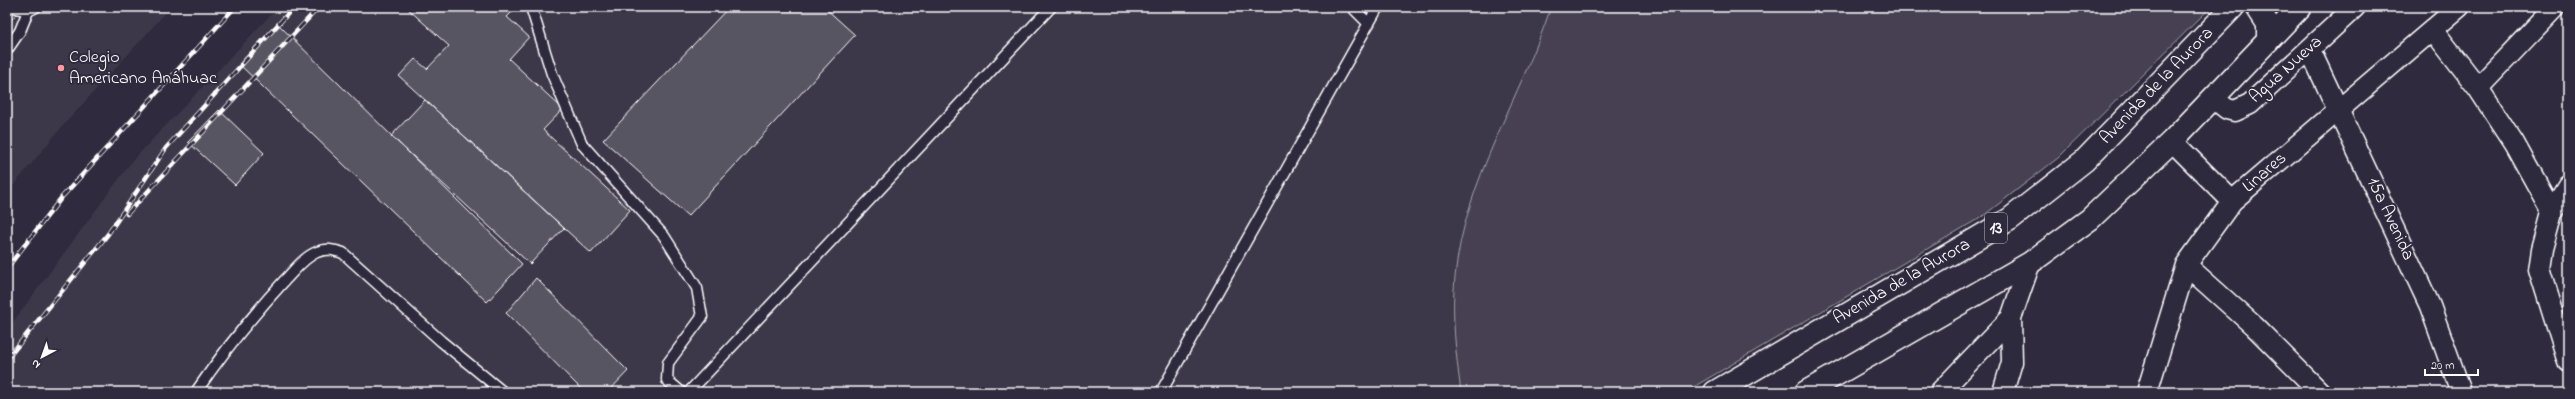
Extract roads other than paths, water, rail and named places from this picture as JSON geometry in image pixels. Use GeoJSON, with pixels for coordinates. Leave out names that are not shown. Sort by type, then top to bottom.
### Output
{"type":"FeatureCollection","features":[{"type":"Feature","properties":{"kind":"main road","name":"Avenida de la Aurora"},"geometry":{"type":"LineString","coordinates":[[1715,392],[2010,219],[2027,207],[2084,161],[2233,7]]}},
{"type":"Feature","properties":{"kind":"main road"},"geometry":{"type":"LineString","coordinates":[[2257,7],[2268,24],[2268,41]]}},
{"type":"Feature","properties":{"kind":"main road"},"geometry":{"type":"LineString","coordinates":[[1806,392],[2030,263],[2105,207],[2172,141],[2300,7]]}},
{"type":"Feature","properties":{"kind":"street","name":"Agua Nueva"},"geometry":{"type":"LineString","coordinates":[[2213,98],[2227,109],[2239,111],[2250,104],[2355,7]]}},
{"type":"Feature","properties":{"kind":"street","name":"Linares"},"geometry":{"type":"LineString","coordinates":[[2147,392],[2186,265],[2203,239],[2232,202],[2459,7]]}},
{"type":"Feature","properties":{"kind":"street"},"geometry":{"type":"LineString","coordinates":[[2478,88],[2555,7]]}},
{"type":"Feature","properties":{"kind":"street"},"geometry":{"type":"LineString","coordinates":[[2433,30],[2478,88],[2514,143],[2552,212]]}},
{"type":"Feature","properties":{"kind":"street","name":"15a Avenida"},"geometry":{"type":"LineString","coordinates":[[2310,50],[2430,306],[2461,392]]}},
{"type":"Feature","properties":{"kind":"street"},"geometry":{"type":"LineString","coordinates":[[2172,141],[2232,202]]}},
{"type":"Feature","properties":{"kind":"street"},"geometry":{"type":"LineString","coordinates":[[2568,186],[2552,212],[2542,248],[2539,269],[2568,362]]}},
{"type":"Feature","properties":{"kind":"street"},"geometry":{"type":"LineString","coordinates":[[2003,392],[2012,362],[2011,318],[2030,263]]}},
{"type":"Feature","properties":{"kind":"street"},"geometry":{"type":"LineString","coordinates":[[2186,265],[2254,326],[2320,392]]}},
{"type":"Feature","properties":{"kind":"street"},"geometry":{"type":"LineString","coordinates":[[1940,392],[2011,318]]}},
{"type":"Feature","properties":{"kind":"lane"},"geometry":{"type":"LineString","coordinates":[[7,50],[20,31],[32,9],[13,7]]}},
{"type":"Feature","properties":{"kind":"lane"},"geometry":{"type":"LineString","coordinates":[[531,7],[552,74],[582,144],[664,236],[697,288],[702,317],[668,363],[667,380],[681,392]]}},
{"type":"Feature","properties":{"kind":"lane"},"geometry":{"type":"LineString","coordinates":[[689,392],[1050,7]]}},
{"type":"Feature","properties":{"kind":"lane"},"geometry":{"type":"LineString","coordinates":[[1352,7],[1369,24]]}},
{"type":"Feature","properties":{"kind":"lane"},"geometry":{"type":"LineString","coordinates":[[1161,392],[1378,7]]}},
{"type":"Feature","properties":{"kind":"lane"},"geometry":{"type":"LineString","coordinates":[[196,392],[229,343],[254,313],[304,261],[316,252],[324,250],[343,253],[440,341],[503,392]]}},
{"type":"Feature","properties":{"kind":"railway"},"geometry":{"type":"LineString","coordinates":[[7,268],[62,197],[235,7]]}},
{"type":"Feature","properties":{"kind":"railway"},"geometry":{"type":"LineString","coordinates":[[7,359],[108,234],[166,148],[294,7]]}},
{"type":"Feature","properties":{"kind":"railway"},"geometry":{"type":"LineString","coordinates":[[127,214],[319,7]]}},
{"type":"Feature","properties":{"kind":"place","name":"Colegio Americano Anáhuac"},"geometry":{"type":"Point","coordinates":[61,68]}}]}
